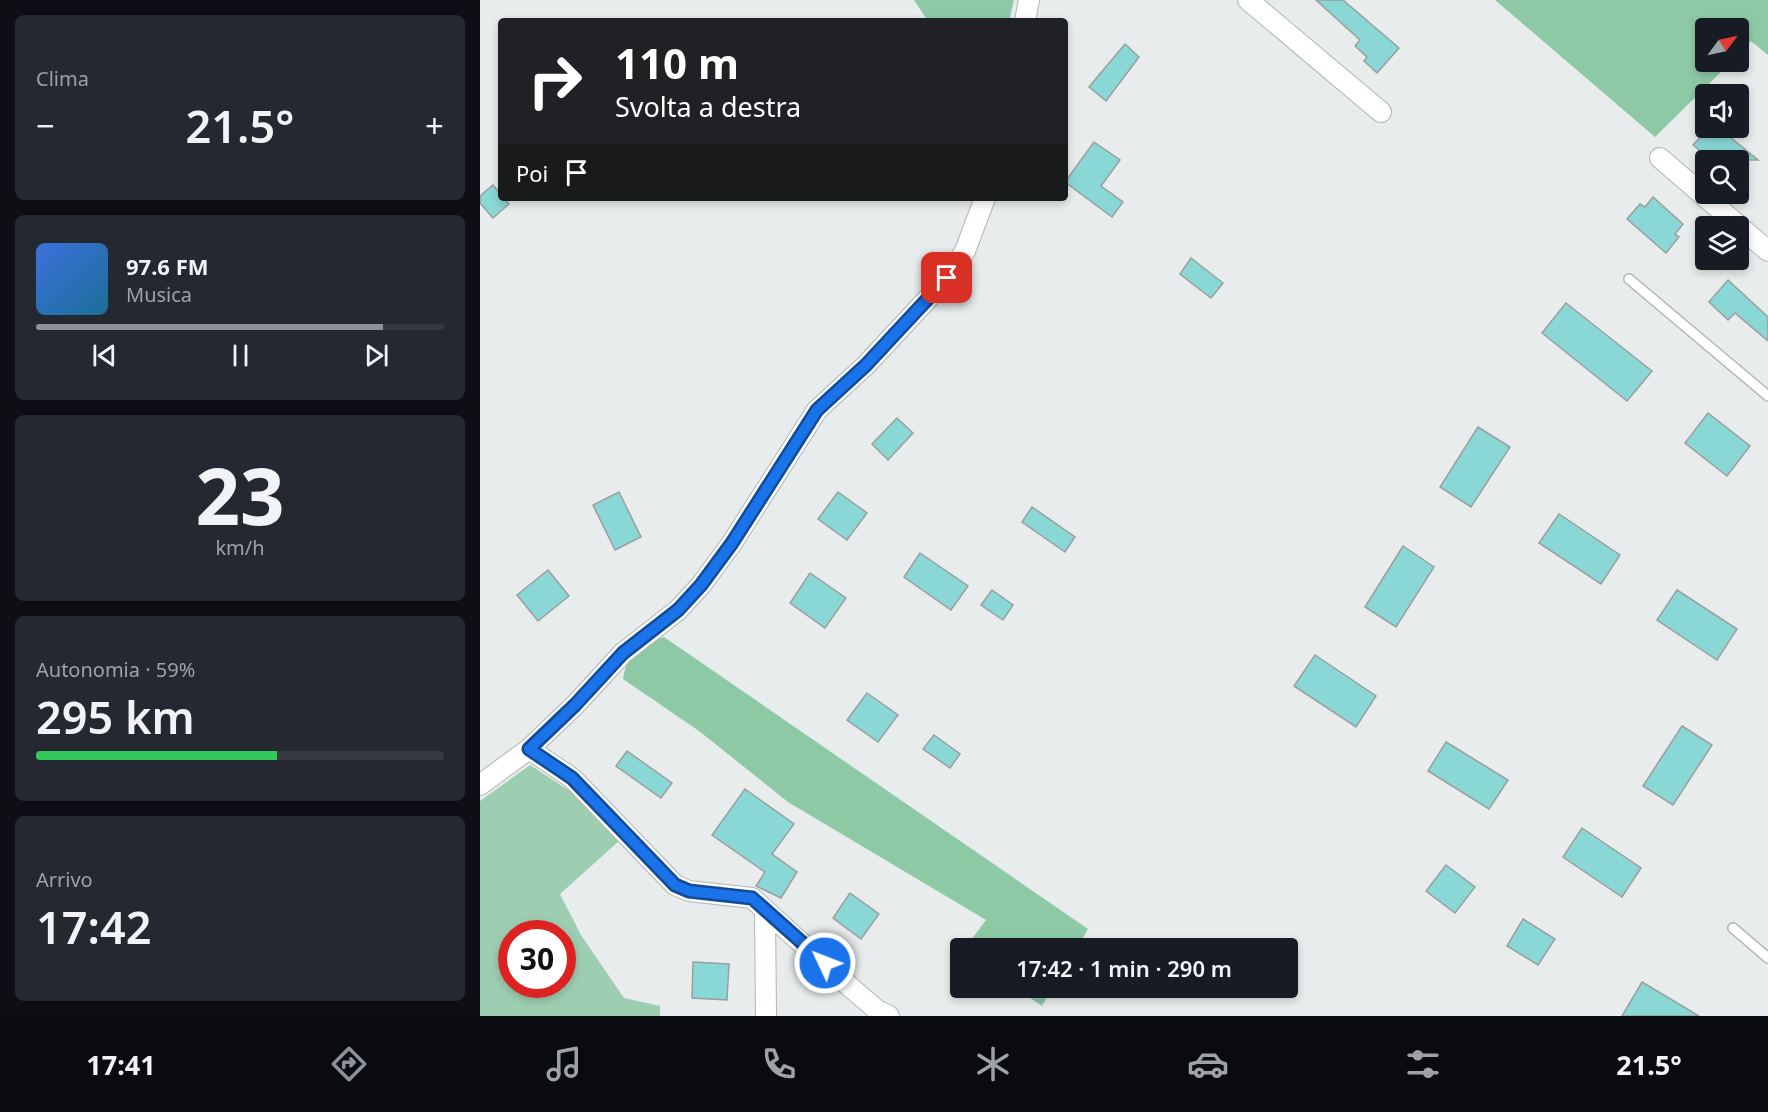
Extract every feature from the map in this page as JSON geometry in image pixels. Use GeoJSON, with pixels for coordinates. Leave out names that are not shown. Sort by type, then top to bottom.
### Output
{"type":"FeatureCollection","features":[{"type":"Feature","properties":{"kind":"street"},"geometry":{"type":"LineString","coordinates":[[1026,18],[1029,0]]}},
{"type":"Feature","properties":{"kind":"street"},"geometry":{"type":"LineString","coordinates":[[1248,0],[1381,112]]}},
{"type":"Feature","properties":{"kind":"street"},"geometry":{"type":"LineString","coordinates":[[1660,158],[1768,251]]}},
{"type":"Feature","properties":{"kind":"street"},"geometry":{"type":"LineString","coordinates":[[480,785],[529,749],[575,705],[623,653],[678,610],[701,585],[732,543],[817,410],[866,365],[947,278],[965,251],[984,201]]}},
{"type":"Feature","properties":{"kind":"street"},"geometry":{"type":"LineString","coordinates":[[529,749],[572,778],[675,885],[689,891],[752,898],[877,1010],[889,1016]]}},
{"type":"Feature","properties":{"kind":"street"},"geometry":{"type":"LineString","coordinates":[[765,910],[766,1016]]}},
{"type":"Feature","properties":{"kind":"lane"},"geometry":{"type":"LineString","coordinates":[[1629,279],[1768,396]]}},
{"type":"Feature","properties":{"kind":"lane"},"geometry":{"type":"LineString","coordinates":[[1732,928],[1768,958]]}},
{"type":"Feature","properties":{"kind":"green space"},"geometry":{"type":"Polygon","coordinates":[[[914,0],[1014,0],[1010,18],[926,18],[914,0]]]}},
{"type":"Feature","properties":{"kind":"green space"},"geometry":{"type":"Polygon","coordinates":[[[1495,0],[1768,0],[1768,55],[1751,41],[1749,43],[1749,18],[1695,18],[1695,72],[1721,72],[1709,84],[1695,84],[1695,98],[1655,137],[1495,0]]]}},
{"type":"Feature","properties":{"kind":"green space"},"geometry":{"type":"Polygon","coordinates":[[[664,637],[1088,929],[1083,938],[972,938],[986,920],[788,802],[699,731],[623,679],[631,656],[647,644],[664,637]]]}},
{"type":"Feature","properties":{"kind":"green space"},"geometry":{"type":"Polygon","coordinates":[[[530,765],[573,793],[619,841],[560,894],[573,920],[498,920],[498,998],[576,998],[576,925],[624,998],[660,1006],[660,1016],[480,1016],[480,801],[530,765]]]}},
{"type":"Feature","properties":{"kind":"green space"},"geometry":{"type":"Polygon","coordinates":[[[1030,998],[1047,998],[1042,1006],[1030,998]]]}},
{"type":"Feature","properties":{"kind":"building"},"geometry":{"type":"Polygon","coordinates":[[[1316,0],[1343,0],[1399,48],[1377,73],[1364,61],[1367,57],[1355,46],[1360,40],[1316,0]]]}},
{"type":"Feature","properties":{"kind":"building"},"geometry":{"type":"Polygon","coordinates":[[[1125,44],[1139,57],[1106,101],[1089,87],[1125,44]]]}},
{"type":"Feature","properties":{"kind":"building"},"geometry":{"type":"Polygon","coordinates":[[[1700,138],[1731,138],[1746,150],[1699,150],[1693,145],[1700,138]]]}},
{"type":"Feature","properties":{"kind":"building"},"geometry":{"type":"Polygon","coordinates":[[[1094,142],[1120,160],[1101,186],[1123,202],[1112,217],[1068,184],[1068,178],[1094,142]]]}},
{"type":"Feature","properties":{"kind":"building"},"geometry":{"type":"Polygon","coordinates":[[[1749,153],[1758,160],[1749,160],[1749,153]]]}},
{"type":"Feature","properties":{"kind":"building"},"geometry":{"type":"Polygon","coordinates":[[[493,185],[498,191],[498,201],[506,201],[509,204],[493,218],[480,203],[480,196],[493,185]]]}},
{"type":"Feature","properties":{"kind":"building"},"geometry":{"type":"Polygon","coordinates":[[[1653,197],[1683,224],[1675,234],[1679,237],[1666,253],[1627,219],[1640,204],[1645,207],[1653,197]]]}},
{"type":"Feature","properties":{"kind":"building"},"geometry":{"type":"Polygon","coordinates":[[[1191,258],[1223,283],[1211,298],[1180,274],[1191,258]]]}},
{"type":"Feature","properties":{"kind":"building"},"geometry":{"type":"Polygon","coordinates":[[[1728,280],[1768,317],[1768,341],[1735,313],[1728,320],[1709,302],[1728,280]]]}},
{"type":"Feature","properties":{"kind":"building"},"geometry":{"type":"Polygon","coordinates":[[[1566,303],[1652,371],[1627,401],[1542,333],[1566,303]]]}},
{"type":"Feature","properties":{"kind":"building"},"geometry":{"type":"Polygon","coordinates":[[[1708,413],[1750,446],[1727,476],[1685,443],[1708,413]]]}},
{"type":"Feature","properties":{"kind":"building"},"geometry":{"type":"Polygon","coordinates":[[[897,418],[913,433],[888,460],[872,444],[897,418]]]}},
{"type":"Feature","properties":{"kind":"building"},"geometry":{"type":"Polygon","coordinates":[[[1478,427],[1510,447],[1471,507],[1440,487],[1478,427]]]}},
{"type":"Feature","properties":{"kind":"building"},"geometry":{"type":"Polygon","coordinates":[[[619,492],[641,537],[615,550],[593,505],[619,492]]]}},
{"type":"Feature","properties":{"kind":"building"},"geometry":{"type":"Polygon","coordinates":[[[838,492],[867,513],[847,540],[818,519],[838,492]]]}},
{"type":"Feature","properties":{"kind":"building"},"geometry":{"type":"Polygon","coordinates":[[[1032,507],[1075,537],[1065,552],[1022,522],[1032,507]]]}},
{"type":"Feature","properties":{"kind":"building"},"geometry":{"type":"Polygon","coordinates":[[[1559,514],[1620,555],[1601,584],[1539,543],[1559,514]]]}},
{"type":"Feature","properties":{"kind":"building"},"geometry":{"type":"Polygon","coordinates":[[[1403,546],[1434,567],[1396,627],[1365,607],[1403,546]]]}},
{"type":"Feature","properties":{"kind":"building"},"geometry":{"type":"Polygon","coordinates":[[[920,553],[968,586],[951,610],[904,577],[920,553]]]}},
{"type":"Feature","properties":{"kind":"building"},"geometry":{"type":"Polygon","coordinates":[[[548,570],[569,596],[538,621],[517,595],[548,570]]]}},
{"type":"Feature","properties":{"kind":"building"},"geometry":{"type":"Polygon","coordinates":[[[810,573],[846,598],[825,628],[790,603],[810,573]]]}},
{"type":"Feature","properties":{"kind":"building"},"geometry":{"type":"Polygon","coordinates":[[[992,590],[1013,605],[1003,620],[981,605],[992,590]]]}},
{"type":"Feature","properties":{"kind":"building"},"geometry":{"type":"Polygon","coordinates":[[[1677,590],[1737,629],[1717,660],[1657,620],[1677,590]]]}},
{"type":"Feature","properties":{"kind":"building"},"geometry":{"type":"Polygon","coordinates":[[[1315,655],[1376,696],[1356,727],[1294,686],[1315,655]]]}},
{"type":"Feature","properties":{"kind":"building"},"geometry":{"type":"Polygon","coordinates":[[[867,693],[898,715],[878,742],[847,720],[867,693]]]}},
{"type":"Feature","properties":{"kind":"building"},"geometry":{"type":"Polygon","coordinates":[[[1682,726],[1712,745],[1673,805],[1643,786],[1682,726]]]}},
{"type":"Feature","properties":{"kind":"building"},"geometry":{"type":"Polygon","coordinates":[[[934,735],[960,754],[950,768],[923,749],[934,735]]]}},
{"type":"Feature","properties":{"kind":"building"},"geometry":{"type":"Polygon","coordinates":[[[1446,742],[1508,780],[1489,809],[1428,771],[1446,742]]]}},
{"type":"Feature","properties":{"kind":"building"},"geometry":{"type":"Polygon","coordinates":[[[627,751],[672,783],[661,798],[616,766],[627,751]]]}},
{"type":"Feature","properties":{"kind":"building"},"geometry":{"type":"Polygon","coordinates":[[[745,789],[794,824],[772,854],[797,872],[781,898],[756,886],[765,872],[712,835],[745,789]]]}},
{"type":"Feature","properties":{"kind":"building"},"geometry":{"type":"Polygon","coordinates":[[[1582,828],[1641,868],[1622,897],[1563,857],[1582,828]]]}},
{"type":"Feature","properties":{"kind":"building"},"geometry":{"type":"Polygon","coordinates":[[[1446,865],[1475,887],[1455,913],[1426,891],[1446,865]]]}},
{"type":"Feature","properties":{"kind":"building"},"geometry":{"type":"Polygon","coordinates":[[[850,893],[879,914],[861,939],[833,918],[850,893]]]}},
{"type":"Feature","properties":{"kind":"building"},"geometry":{"type":"Polygon","coordinates":[[[1523,919],[1555,939],[1538,965],[1507,946],[1523,919]]]}},
{"type":"Feature","properties":{"kind":"building"},"geometry":{"type":"Polygon","coordinates":[[[693,962],[729,964],[727,1000],[692,998],[693,962]]]}},
{"type":"Feature","properties":{"kind":"building"},"geometry":{"type":"Polygon","coordinates":[[[1642,982],[1699,1016],[1622,1016],[1642,982]]]}},
{"type":"Feature","properties":{"kind":"route"},"geometry":{"type":"LineString","coordinates":[[825,963],[752,898],[734,894],[689,891],[675,885],[572,778],[529,749],[575,705],[623,653],[678,610],[701,585],[732,543],[817,410],[866,365],[947,278]]}}]}
